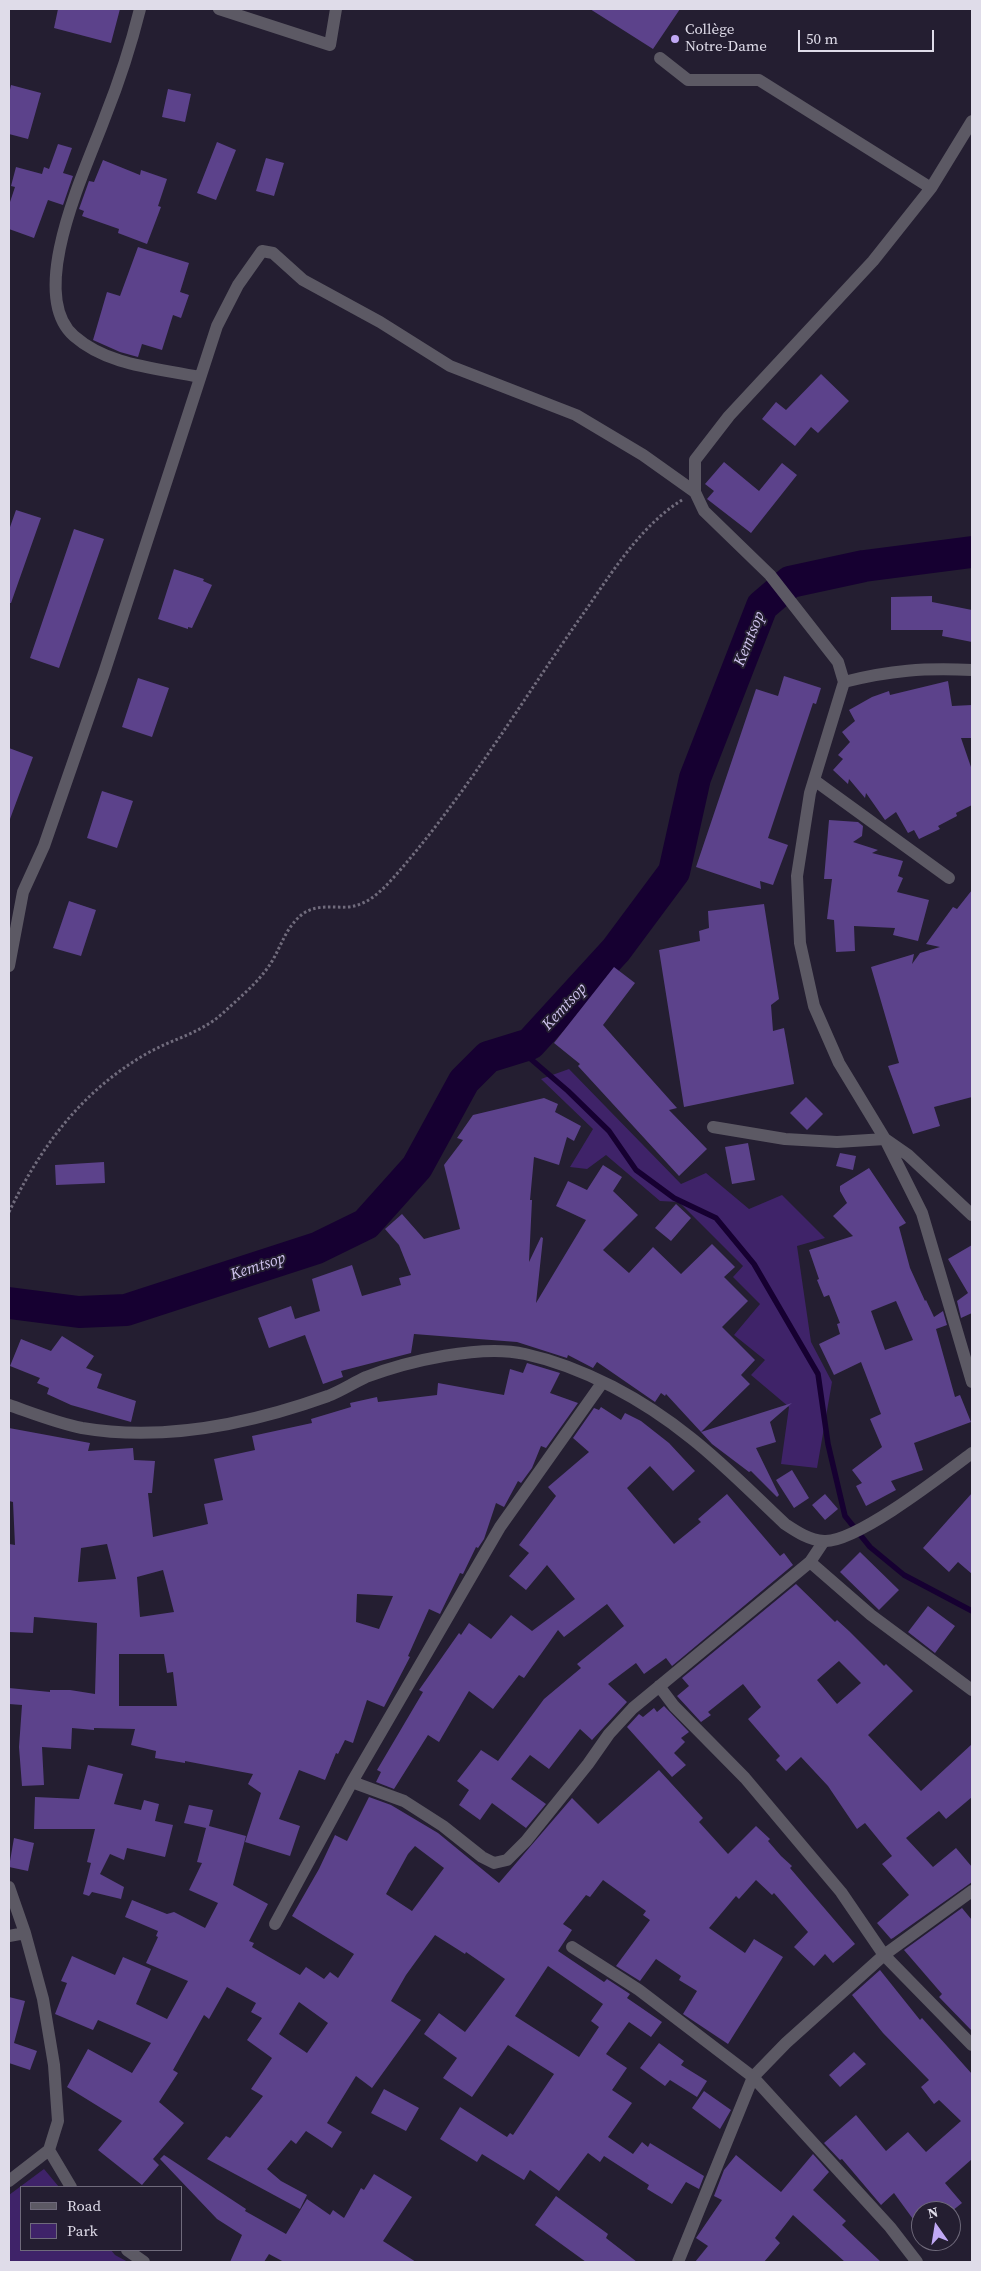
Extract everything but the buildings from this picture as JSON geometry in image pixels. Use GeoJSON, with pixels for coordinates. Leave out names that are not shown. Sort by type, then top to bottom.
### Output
{"type":"FeatureCollection","features":[{"type":"Feature","properties":{"kind":"street"},"geometry":{"type":"LineString","coordinates":[[140,9],[106,115],[61,241],[55,277],[57,310],[72,335],[93,350],[114,360],[199,377]]}},
{"type":"Feature","properties":{"kind":"street"},"geometry":{"type":"LineString","coordinates":[[219,9],[330,45],[336,9]]}},
{"type":"Feature","properties":{"kind":"street"},"geometry":{"type":"LineString","coordinates":[[660,58],[688,80],[759,80],[931,188]]}},
{"type":"Feature","properties":{"kind":"street"},"geometry":{"type":"LineString","coordinates":[[972,121],[931,188],[873,261],[729,416],[695,460],[695,492],[704,511],[770,575],[789,603],[838,662],[844,682],[814,780],[797,876],[800,943],[814,1006],[839,1063],[885,1139],[922,1213],[972,1382]]}},
{"type":"Feature","properties":{"kind":"street"},"geometry":{"type":"LineString","coordinates":[[9,966],[23,892],[44,846],[104,672],[217,326],[238,285],[262,251],[273,253],[302,280],[380,322],[450,366],[576,415],[643,455],[695,492]]}},
{"type":"Feature","properties":{"kind":"street"},"geometry":{"type":"LineString","coordinates":[[844,682],[884,672],[972,670]]}},
{"type":"Feature","properties":{"kind":"street"},"geometry":{"type":"LineString","coordinates":[[814,780],[949,878]]}},
{"type":"Feature","properties":{"kind":"street"},"geometry":{"type":"LineString","coordinates":[[713,1126],[785,1139],[837,1142],[885,1139],[908,1155],[972,1215]]}},
{"type":"Feature","properties":{"kind":"street"},"geometry":{"type":"LineString","coordinates":[[9,1405],[79,1427],[112,1432],[167,1432],[224,1425],[281,1412],[330,1395],[366,1378],[418,1361],[477,1352],[524,1354],[577,1371],[663,1417],[692,1438],[785,1524],[803,1536],[824,1541],[845,1538],[972,1453]]}},
{"type":"Feature","properties":{"kind":"street"},"geometry":{"type":"LineString","coordinates":[[275,1924],[352,1782],[500,1527],[602,1383]]}},
{"type":"Feature","properties":{"kind":"street"},"geometry":{"type":"LineString","coordinates":[[352,1782],[404,1801],[443,1826],[482,1857],[494,1862],[508,1860],[526,1841],[588,1764],[609,1734],[632,1708],[810,1562],[824,1541]]}},
{"type":"Feature","properties":{"kind":"street"},"geometry":{"type":"LineString","coordinates":[[810,1562],[872,1615],[972,1690]]}},
{"type":"Feature","properties":{"kind":"street"},"geometry":{"type":"LineString","coordinates":[[659,1686],[674,1706],[745,1778],[840,1892],[884,1955],[972,2045]]}},
{"type":"Feature","properties":{"kind":"street"},"geometry":{"type":"LineString","coordinates":[[9,1887],[25,1933],[43,2000],[54,2065],[58,2120],[50,2150],[9,2181]]}},
{"type":"Feature","properties":{"kind":"street"},"geometry":{"type":"LineString","coordinates":[[678,2262],[753,2077],[786,2043],[884,1955],[972,1890]]}},
{"type":"Feature","properties":{"kind":"street"},"geometry":{"type":"LineString","coordinates":[[9,1936],[25,1933]]}},
{"type":"Feature","properties":{"kind":"street"},"geometry":{"type":"LineString","coordinates":[[572,1947],[639,1990],[753,2077],[890,2227],[917,2262]]}},
{"type":"Feature","properties":{"kind":"street"},"geometry":{"type":"LineString","coordinates":[[50,2150],[69,2186]]}},
{"type":"Feature","properties":{"kind":"street"},"geometry":{"type":"LineString","coordinates":[[128,2251],[144,2262]]}},
{"type":"Feature","properties":{"kind":"path"},"geometry":{"type":"LineString","coordinates":[[9,1212],[34,1165],[65,1121],[89,1095],[145,1055],[209,1025],[256,982],[270,963],[293,921],[308,910],[322,906],[350,907],[362,904],[375,896],[401,869],[475,774],[527,693],[623,557],[667,510],[695,492]]}},
{"type":"Feature","properties":{"kind":"green space"},"geometry":{"type":"Polygon","coordinates":[[[569,1069],[681,1184],[706,1173],[749,1209],[782,1195],[825,1238],[797,1246],[811,1342],[832,1382],[817,1468],[781,1464],[789,1407],[751,1375],[765,1360],[734,1335],[760,1304],[733,1277],[743,1266],[679,1202],[660,1201],[606,1155],[587,1169],[570,1167],[593,1129],[541,1079],[569,1069]]]}},
{"type":"Feature","properties":{"kind":"green space"},"geometry":{"type":"Polygon","coordinates":[[[44,2169],[58,2186],[21,2186],[44,2169]]]}},
{"type":"Feature","properties":{"kind":"green space"},"geometry":{"type":"Polygon","coordinates":[[[20,2187],[20,2251],[112,2251],[115,2255],[128,2262],[9,2262],[9,2195],[20,2187]]]}},
{"type":"Feature","properties":{"kind":"waterway","name":"Kemtsop"},"geometry":{"type":"LineString","coordinates":[[9,1303],[79,1312],[126,1310],[317,1248],[366,1224],[417,1167],[464,1081],[488,1057],[530,1044],[616,950],[674,872],[695,778],[762,606],[790,582],[864,566],[972,552]]}},
{"type":"Feature","properties":{"kind":"waterway"},"geometry":{"type":"LineString","coordinates":[[518,1048],[568,1091],[609,1131],[636,1170],[674,1198],[716,1218],[754,1264],[818,1374],[828,1444],[845,1516],[870,1547],[904,1575],[972,1611]]}},
{"type":"Feature","properties":{"kind":"place","name":"Collège Notre-Dame"},"geometry":{"type":"Point","coordinates":[675,39]}}]}
